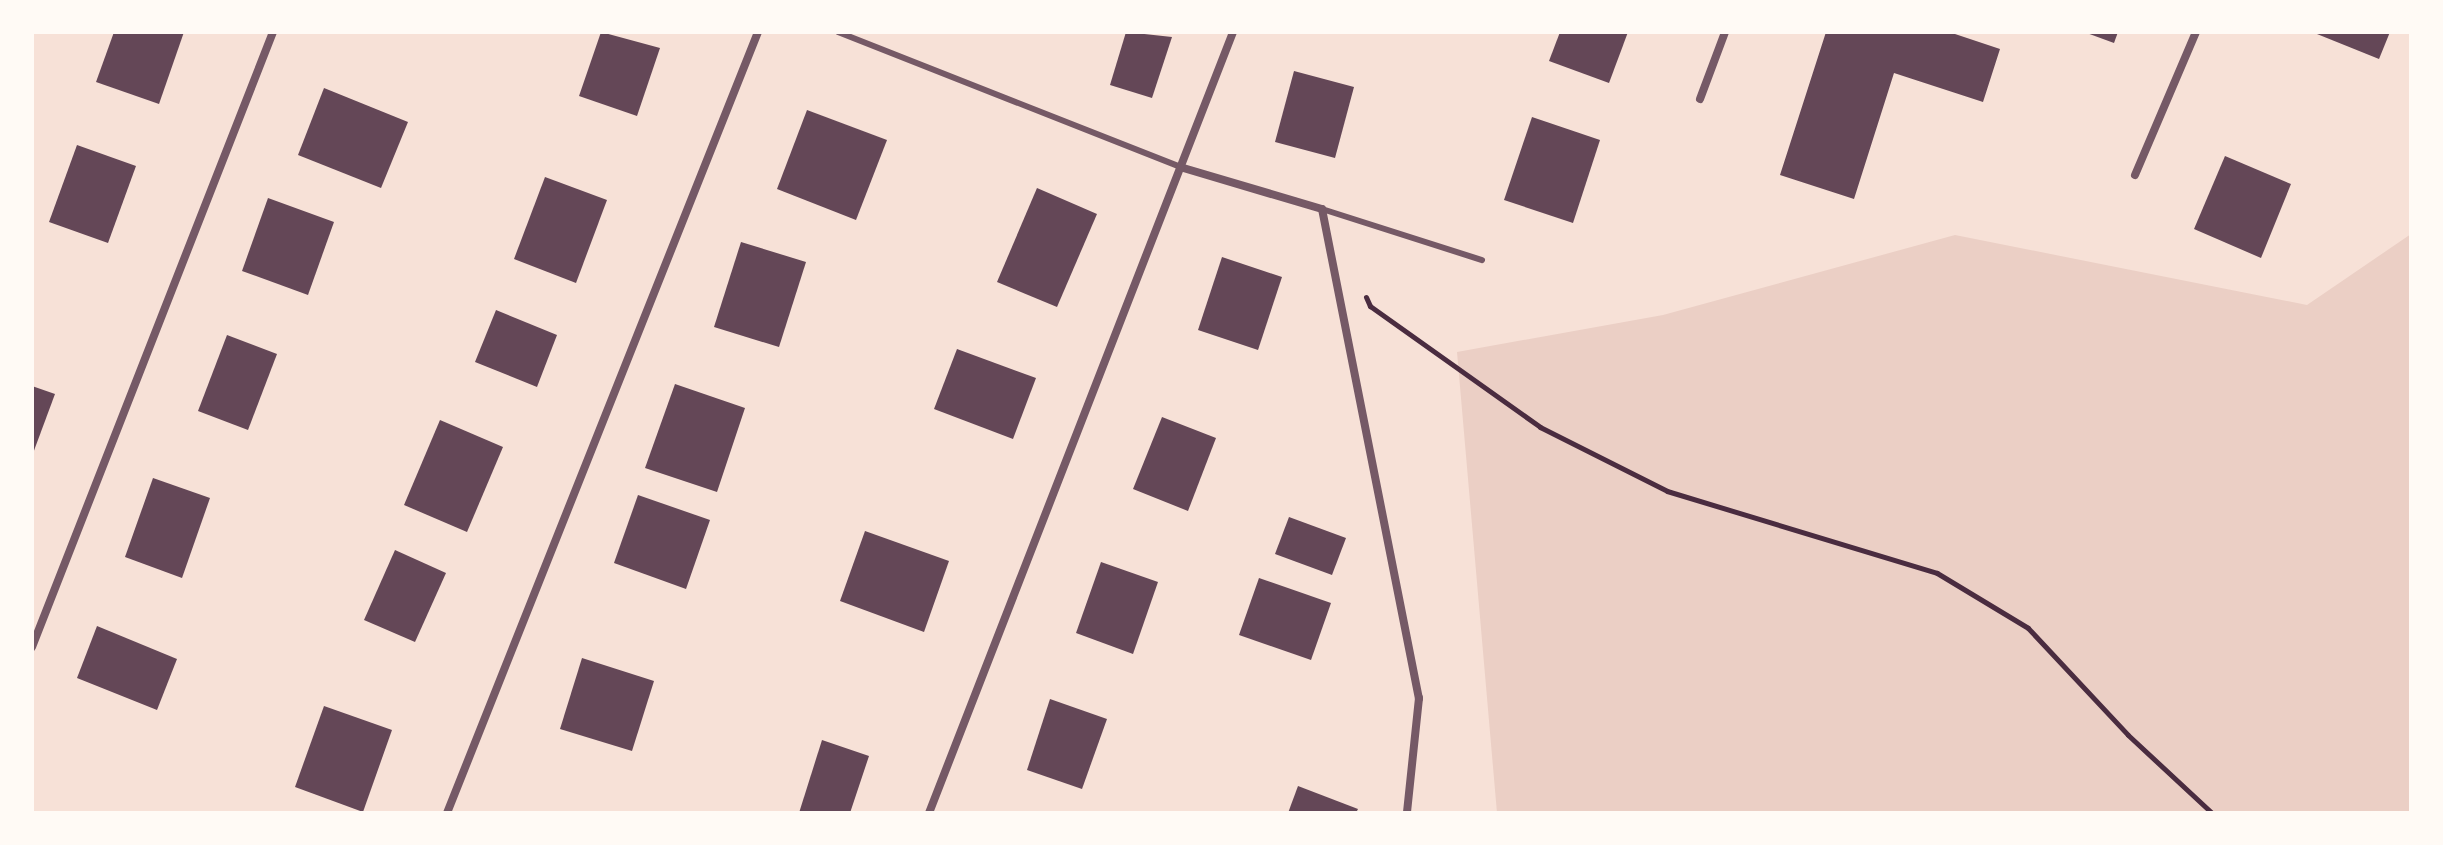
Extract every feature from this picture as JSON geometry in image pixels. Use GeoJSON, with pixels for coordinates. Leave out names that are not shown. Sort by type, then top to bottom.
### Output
{"type":"FeatureCollection","features":[{"type":"Feature","properties":{"kind":"street"},"geometry":{"type":"LineString","coordinates":[[32,647],[273,32]]}},
{"type":"Feature","properties":{"kind":"street"},"geometry":{"type":"LineString","coordinates":[[447,813],[758,32]]}},
{"type":"Feature","properties":{"kind":"street"},"geometry":{"type":"LineString","coordinates":[[929,813],[1233,32]]}},
{"type":"Feature","properties":{"kind":"street"},"geometry":{"type":"LineString","coordinates":[[1700,99],[1725,32]]}},
{"type":"Feature","properties":{"kind":"street"},"geometry":{"type":"LineString","coordinates":[[2135,175],[2196,32]]}},
{"type":"Feature","properties":{"kind":"street"},"geometry":{"type":"LineString","coordinates":[[1180,167],[1322,209],[1419,698],[1407,813]]}},
{"type":"Feature","properties":{"kind":"lane"},"geometry":{"type":"LineString","coordinates":[[838,32],[1180,167]]}},
{"type":"Feature","properties":{"kind":"lane"},"geometry":{"type":"LineString","coordinates":[[1322,209],[1482,260]]}},
{"type":"Feature","properties":{"kind":"path"},"geometry":{"type":"LineString","coordinates":[[1363,292],[1370,306],[1540,427],[1596,456],[1667,491],[1937,573],[2028,628],[2128,735],[2212,813]]}},
{"type":"Feature","properties":{"kind":"shaded area"},"geometry":{"type":"Polygon","coordinates":[[[2411,234],[2411,813],[1497,813],[1457,352],[1663,315],[1955,235],[2307,305],[2411,234]]]}},
{"type":"Feature","properties":{"kind":"building"},"geometry":{"type":"Polygon","coordinates":[[[114,32],[184,32],[159,104],[96,82],[114,32]]]}},
{"type":"Feature","properties":{"kind":"building"},"geometry":{"type":"Polygon","coordinates":[[[601,32],[660,48],[637,116],[579,96],[601,32]]]}},
{"type":"Feature","properties":{"kind":"building"},"geometry":{"type":"Polygon","coordinates":[[[1126,32],[1172,37],[1152,98],[1110,85],[1126,32]]]}},
{"type":"Feature","properties":{"kind":"building"},"geometry":{"type":"Polygon","coordinates":[[[1560,32],[1628,32],[1609,83],[1549,61],[1560,32]]]}},
{"type":"Feature","properties":{"kind":"building"},"geometry":{"type":"Polygon","coordinates":[[[1826,32],[1949,32],[2000,49],[1983,102],[1894,73],[1854,199],[1780,175],[1826,32]]]}},
{"type":"Feature","properties":{"kind":"building"},"geometry":{"type":"Polygon","coordinates":[[[2084,32],[2118,32],[2114,43],[2084,32]]]}},
{"type":"Feature","properties":{"kind":"building"},"geometry":{"type":"Polygon","coordinates":[[[2312,32],[2390,32],[2379,59],[2312,32]]]}},
{"type":"Feature","properties":{"kind":"building"},"geometry":{"type":"Polygon","coordinates":[[[1294,71],[1354,87],[1335,158],[1275,142],[1294,71]]]}},
{"type":"Feature","properties":{"kind":"building"},"geometry":{"type":"Polygon","coordinates":[[[324,88],[408,122],[381,188],[298,155],[324,88]]]}},
{"type":"Feature","properties":{"kind":"building"},"geometry":{"type":"Polygon","coordinates":[[[807,110],[887,140],[856,220],[777,189],[807,110]]]}},
{"type":"Feature","properties":{"kind":"building"},"geometry":{"type":"Polygon","coordinates":[[[1532,117],[1600,140],[1573,223],[1504,200],[1532,117]]]}},
{"type":"Feature","properties":{"kind":"building"},"geometry":{"type":"Polygon","coordinates":[[[77,145],[136,166],[108,243],[49,222],[77,145]]]}},
{"type":"Feature","properties":{"kind":"building"},"geometry":{"type":"Polygon","coordinates":[[[2225,156],[2291,184],[2261,258],[2194,229],[2225,156]]]}},
{"type":"Feature","properties":{"kind":"building"},"geometry":{"type":"Polygon","coordinates":[[[545,177],[607,200],[576,283],[514,259],[545,177]]]}},
{"type":"Feature","properties":{"kind":"building"},"geometry":{"type":"Polygon","coordinates":[[[1037,188],[1097,214],[1057,307],[997,282],[1037,188]]]}},
{"type":"Feature","properties":{"kind":"building"},"geometry":{"type":"Polygon","coordinates":[[[268,198],[334,222],[308,295],[242,271],[268,198]]]}},
{"type":"Feature","properties":{"kind":"building"},"geometry":{"type":"Polygon","coordinates":[[[741,242],[806,262],[779,347],[714,327],[741,242]]]}},
{"type":"Feature","properties":{"kind":"building"},"geometry":{"type":"Polygon","coordinates":[[[1222,257],[1282,277],[1258,350],[1198,330],[1222,257]]]}},
{"type":"Feature","properties":{"kind":"building"},"geometry":{"type":"Polygon","coordinates":[[[496,310],[557,335],[537,387],[475,362],[496,310]]]}},
{"type":"Feature","properties":{"kind":"building"},"geometry":{"type":"Polygon","coordinates":[[[227,335],[277,354],[248,430],[198,411],[227,335]]]}},
{"type":"Feature","properties":{"kind":"building"},"geometry":{"type":"Polygon","coordinates":[[[957,349],[1036,378],[1013,439],[934,409],[957,349]]]}},
{"type":"Feature","properties":{"kind":"building"},"geometry":{"type":"Polygon","coordinates":[[[675,384],[745,408],[717,492],[645,468],[675,384]]]}},
{"type":"Feature","properties":{"kind":"building"},"geometry":{"type":"Polygon","coordinates":[[[32,386],[55,394],[32,456],[32,386]]]}},
{"type":"Feature","properties":{"kind":"building"},"geometry":{"type":"Polygon","coordinates":[[[1162,417],[1216,438],[1188,511],[1133,489],[1162,417]]]}},
{"type":"Feature","properties":{"kind":"building"},"geometry":{"type":"Polygon","coordinates":[[[440,420],[503,447],[467,532],[404,505],[440,420]]]}},
{"type":"Feature","properties":{"kind":"building"},"geometry":{"type":"Polygon","coordinates":[[[153,478],[210,498],[182,578],[125,557],[153,478]]]}},
{"type":"Feature","properties":{"kind":"building"},"geometry":{"type":"Polygon","coordinates":[[[638,495],[710,520],[686,589],[614,563],[638,495]]]}},
{"type":"Feature","properties":{"kind":"building"},"geometry":{"type":"Polygon","coordinates":[[[1289,517],[1346,538],[1332,575],[1275,554],[1289,517]]]}},
{"type":"Feature","properties":{"kind":"building"},"geometry":{"type":"Polygon","coordinates":[[[865,531],[949,561],[924,632],[840,601],[865,531]]]}},
{"type":"Feature","properties":{"kind":"building"},"geometry":{"type":"Polygon","coordinates":[[[395,550],[446,573],[415,642],[364,620],[395,550]]]}},
{"type":"Feature","properties":{"kind":"building"},"geometry":{"type":"Polygon","coordinates":[[[1101,562],[1158,582],[1133,654],[1076,633],[1101,562]]]}},
{"type":"Feature","properties":{"kind":"building"},"geometry":{"type":"Polygon","coordinates":[[[1259,578],[1331,603],[1311,660],[1239,635],[1259,578]]]}},
{"type":"Feature","properties":{"kind":"building"},"geometry":{"type":"Polygon","coordinates":[[[97,626],[177,659],[157,710],[77,678],[97,626]]]}},
{"type":"Feature","properties":{"kind":"building"},"geometry":{"type":"Polygon","coordinates":[[[582,658],[654,681],[632,751],[560,729],[582,658]]]}},
{"type":"Feature","properties":{"kind":"building"},"geometry":{"type":"Polygon","coordinates":[[[1050,699],[1107,719],[1082,789],[1027,770],[1050,699]]]}},
{"type":"Feature","properties":{"kind":"building"},"geometry":{"type":"Polygon","coordinates":[[[324,706],[392,730],[363,812],[295,787],[324,706]]]}},
{"type":"Feature","properties":{"kind":"building"},"geometry":{"type":"Polygon","coordinates":[[[822,740],[869,756],[850,813],[799,813],[822,740]]]}},
{"type":"Feature","properties":{"kind":"building"},"geometry":{"type":"Polygon","coordinates":[[[1298,786],[1358,809],[1356,813],[1288,813],[1298,786]]]}}]}
